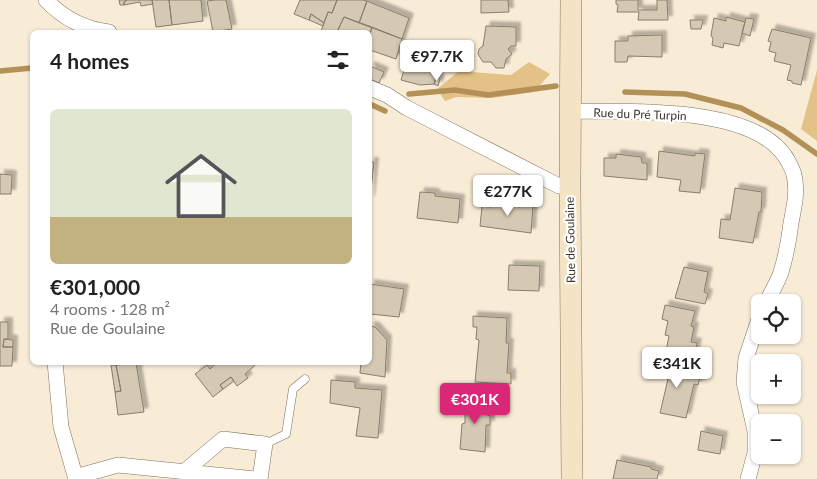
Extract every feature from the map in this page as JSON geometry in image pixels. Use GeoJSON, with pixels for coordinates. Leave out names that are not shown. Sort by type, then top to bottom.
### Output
{"type":"FeatureCollection","features":[{"type":"Feature","properties":{"kind":"street"},"geometry":{"type":"LineString","coordinates":[[46,0],[58,12],[70,20],[98,30]]}},
{"type":"Feature","properties":{"kind":"street","name":"Rue de Goulaine"},"geometry":{"type":"LineString","coordinates":[[571,0],[572,479]]}},
{"type":"Feature","properties":{"kind":"street"},"geometry":{"type":"LineString","coordinates":[[372,89],[559,186],[570,186]]}},
{"type":"Feature","properties":{"kind":"street","name":"Rue du Pré Turpin"},"geometry":{"type":"LineString","coordinates":[[570,112],[667,113],[707,118],[733,124],[770,141],[783,153],[794,173],[797,192],[781,273],[770,294]]}},
{"type":"Feature","properties":{"kind":"street"},"geometry":{"type":"LineString","coordinates":[[748,479],[755,453],[755,431],[744,382],[746,358],[751,343]]}},
{"type":"Feature","properties":{"kind":"street"},"geometry":{"type":"LineString","coordinates":[[55,365],[61,427],[76,478],[118,465],[256,479]]}},
{"type":"Feature","properties":{"kind":"street"},"geometry":{"type":"LineString","coordinates":[[186,471],[223,439],[265,444],[260,479]]}},
{"type":"Feature","properties":{"kind":"lane"},"geometry":{"type":"LineString","coordinates":[[265,444],[286,434],[293,389],[305,379]]}},
{"type":"Feature","properties":{"kind":"shaded area"},"geometry":{"type":"Polygon","coordinates":[[[529,62],[550,74],[534,92],[492,98],[456,97],[445,101],[437,89],[459,71],[511,75],[529,62]]]}},
{"type":"Feature","properties":{"kind":"shaded area"},"geometry":{"type":"Polygon","coordinates":[[[817,70],[817,141],[801,129],[817,70]]]}},
{"type":"Feature","properties":{"kind":"building"},"geometry":{"type":"Polygon","coordinates":[[[119,0],[127,0],[124,2],[124,5],[120,5],[119,0]]]}},
{"type":"Feature","properties":{"kind":"building"},"geometry":{"type":"Polygon","coordinates":[[[127,0],[152,0],[153,4],[141,6],[140,2],[124,5],[124,2],[127,0]]]}},
{"type":"Feature","properties":{"kind":"building"},"geometry":{"type":"Polygon","coordinates":[[[152,0],[169,0],[172,25],[156,27],[152,0]]]}},
{"type":"Feature","properties":{"kind":"building"},"geometry":{"type":"Polygon","coordinates":[[[169,0],[201,0],[203,21],[172,25],[169,0]]]}},
{"type":"Feature","properties":{"kind":"building"},"geometry":{"type":"Polygon","coordinates":[[[226,0],[232,29],[213,30],[207,1],[226,0]]]}},
{"type":"Feature","properties":{"kind":"building"},"geometry":{"type":"Polygon","coordinates":[[[300,0],[337,0],[332,13],[328,12],[324,23],[311,14],[309,20],[294,14],[300,0]]]}},
{"type":"Feature","properties":{"kind":"building"},"geometry":{"type":"Polygon","coordinates":[[[337,0],[367,1],[359,23],[344,17],[338,30],[321,30],[328,12],[332,13],[337,0]]]}},
{"type":"Feature","properties":{"kind":"building"},"geometry":{"type":"Polygon","coordinates":[[[481,0],[508,0],[509,12],[481,13],[481,0]]]}},
{"type":"Feature","properties":{"kind":"building"},"geometry":{"type":"Polygon","coordinates":[[[616,0],[638,0],[638,10],[657,10],[657,0],[667,0],[668,20],[638,20],[639,12],[617,12],[618,5],[616,0]]]}},
{"type":"Feature","properties":{"kind":"building"},"geometry":{"type":"Polygon","coordinates":[[[367,1],[409,18],[402,39],[359,23],[367,1]]]}},
{"type":"Feature","properties":{"kind":"building"},"geometry":{"type":"Polygon","coordinates":[[[311,14],[324,23],[323,26],[309,20],[311,14]]]}},
{"type":"Feature","properties":{"kind":"building"},"geometry":{"type":"Polygon","coordinates":[[[344,17],[372,27],[371,30],[338,30],[344,17]]]}},
{"type":"Feature","properties":{"kind":"building"},"geometry":{"type":"Polygon","coordinates":[[[726,17],[745,22],[739,46],[724,43],[723,48],[712,45],[713,39],[711,35],[714,18],[726,21],[726,17]]]}},
{"type":"Feature","properties":{"kind":"building"},"geometry":{"type":"Polygon","coordinates":[[[746,18],[754,19],[750,36],[742,33],[746,18]]]}},
{"type":"Feature","properties":{"kind":"building"},"geometry":{"type":"Polygon","coordinates":[[[690,20],[703,20],[701,29],[691,29],[690,20]]]}},
{"type":"Feature","properties":{"kind":"building"},"geometry":{"type":"Polygon","coordinates":[[[486,26],[516,27],[516,46],[511,46],[508,49],[512,54],[506,59],[504,68],[496,68],[491,62],[483,62],[478,54],[479,49],[483,46],[486,26]]]}},
{"type":"Feature","properties":{"kind":"building"},"geometry":{"type":"Polygon","coordinates":[[[372,27],[402,39],[396,59],[372,51],[372,27]]]}},
{"type":"Feature","properties":{"kind":"building"},"geometry":{"type":"Polygon","coordinates":[[[772,29],[811,38],[801,85],[787,80],[791,65],[774,61],[776,53],[769,51],[771,42],[768,41],[772,29]]]}},
{"type":"Feature","properties":{"kind":"building"},"geometry":{"type":"Polygon","coordinates":[[[662,35],[662,57],[628,56],[627,62],[615,62],[615,41],[628,41],[628,36],[662,35]]]}},
{"type":"Feature","properties":{"kind":"building"},"geometry":{"type":"Polygon","coordinates":[[[409,53],[441,60],[434,84],[420,85],[401,80],[409,53]]]}},
{"type":"Feature","properties":{"kind":"building"},"geometry":{"type":"Polygon","coordinates":[[[372,67],[384,72],[379,83],[372,80],[372,67]]]}},
{"type":"Feature","properties":{"kind":"building"},"geometry":{"type":"Polygon","coordinates":[[[436,77],[440,79],[438,86],[434,84],[436,77]]]}},
{"type":"Feature","properties":{"kind":"building"},"geometry":{"type":"Polygon","coordinates":[[[659,151],[695,156],[695,153],[705,154],[700,193],[679,191],[681,180],[657,177],[659,151]]]}},
{"type":"Feature","properties":{"kind":"building"},"geometry":{"type":"Polygon","coordinates":[[[616,154],[641,157],[642,163],[647,163],[647,180],[604,176],[604,158],[616,158],[616,154]]]}},
{"type":"Feature","properties":{"kind":"building"},"geometry":{"type":"Polygon","coordinates":[[[372,162],[374,162],[372,181],[372,162]]]}},
{"type":"Feature","properties":{"kind":"building"},"geometry":{"type":"Polygon","coordinates":[[[0,174],[12,175],[11,194],[0,194],[0,174]]]}},
{"type":"Feature","properties":{"kind":"building"},"geometry":{"type":"Polygon","coordinates":[[[735,188],[762,192],[761,212],[759,212],[753,243],[719,238],[721,219],[730,220],[735,188]]]}},
{"type":"Feature","properties":{"kind":"building"},"geometry":{"type":"Polygon","coordinates":[[[420,192],[435,193],[435,196],[460,199],[458,223],[417,218],[420,192]]]}},
{"type":"Feature","properties":{"kind":"building"},"geometry":{"type":"Polygon","coordinates":[[[493,203],[520,207],[520,203],[533,205],[531,233],[480,226],[482,206],[492,207],[493,203]]]}},
{"type":"Feature","properties":{"kind":"building"},"geometry":{"type":"Polygon","coordinates":[[[509,265],[540,266],[539,291],[508,290],[509,265]]]}},
{"type":"Feature","properties":{"kind":"building"},"geometry":{"type":"Polygon","coordinates":[[[684,267],[708,272],[704,292],[708,294],[705,304],[675,298],[684,267]]]}},
{"type":"Feature","properties":{"kind":"building"},"geometry":{"type":"Polygon","coordinates":[[[372,284],[404,289],[399,317],[372,314],[372,284]]]}},
{"type":"Feature","properties":{"kind":"building"},"geometry":{"type":"Polygon","coordinates":[[[665,305],[695,311],[691,326],[694,327],[691,342],[697,343],[694,356],[666,351],[669,336],[665,335],[668,321],[662,319],[665,305]]]}},
{"type":"Feature","properties":{"kind":"building"},"geometry":{"type":"Polygon","coordinates":[[[473,316],[507,318],[506,343],[509,343],[507,373],[511,373],[511,384],[475,382],[479,340],[476,339],[477,327],[473,327],[473,316]]]}},
{"type":"Feature","properties":{"kind":"building"},"geometry":{"type":"Polygon","coordinates":[[[0,322],[8,322],[8,339],[4,339],[3,347],[13,347],[12,366],[0,366],[0,322]]]}},
{"type":"Feature","properties":{"kind":"building"},"geometry":{"type":"Polygon","coordinates":[[[372,326],[375,327],[387,340],[385,377],[360,373],[361,365],[372,365],[372,326]]]}},
{"type":"Feature","properties":{"kind":"building"},"geometry":{"type":"Polygon","coordinates":[[[4,339],[13,340],[13,347],[3,347],[4,339]]]}},
{"type":"Feature","properties":{"kind":"building"},"geometry":{"type":"Polygon","coordinates":[[[657,362],[701,372],[698,385],[694,384],[686,418],[660,413],[668,379],[655,376],[657,362]]]}},
{"type":"Feature","properties":{"kind":"building"},"geometry":{"type":"Polygon","coordinates":[[[111,365],[116,365],[121,391],[115,392],[111,365]]]}},
{"type":"Feature","properties":{"kind":"building"},"geometry":{"type":"Polygon","coordinates":[[[116,365],[136,365],[144,412],[118,415],[115,392],[121,391],[116,365]]]}},
{"type":"Feature","properties":{"kind":"building"},"geometry":{"type":"Polygon","coordinates":[[[207,365],[210,369],[215,365],[255,365],[245,374],[248,378],[237,386],[231,377],[220,385],[223,389],[213,397],[195,374],[207,365]]]}},
{"type":"Feature","properties":{"kind":"building"},"geometry":{"type":"Polygon","coordinates":[[[231,377],[234,381],[223,389],[220,385],[231,377]]]}},
{"type":"Feature","properties":{"kind":"building"},"geometry":{"type":"Polygon","coordinates":[[[331,380],[355,382],[355,388],[382,390],[378,438],[356,436],[360,408],[330,403],[331,380]]]}},
{"type":"Feature","properties":{"kind":"building"},"geometry":{"type":"Polygon","coordinates":[[[463,399],[488,401],[487,415],[490,416],[490,425],[486,425],[485,452],[460,449],[462,424],[465,423],[465,414],[462,414],[463,399]]]}},
{"type":"Feature","properties":{"kind":"building"},"geometry":{"type":"Polygon","coordinates":[[[701,431],[723,436],[720,454],[698,450],[701,431]]]}},
{"type":"Feature","properties":{"kind":"building"},"geometry":{"type":"Polygon","coordinates":[[[617,460],[651,467],[651,469],[659,471],[657,479],[613,479],[617,460]]]}},
{"type":"Feature","properties":{"kind":"waterway"},"geometry":{"type":"LineString","coordinates":[[0,71],[30,68]]}},
{"type":"Feature","properties":{"kind":"waterway"},"geometry":{"type":"LineString","coordinates":[[409,94],[455,90],[488,95],[556,86]]}},
{"type":"Feature","properties":{"kind":"waterway"},"geometry":{"type":"LineString","coordinates":[[625,92],[685,94],[741,108],[783,130],[817,154]]}},
{"type":"Feature","properties":{"kind":"waterway"},"geometry":{"type":"LineString","coordinates":[[372,105],[385,111]]}}]}
